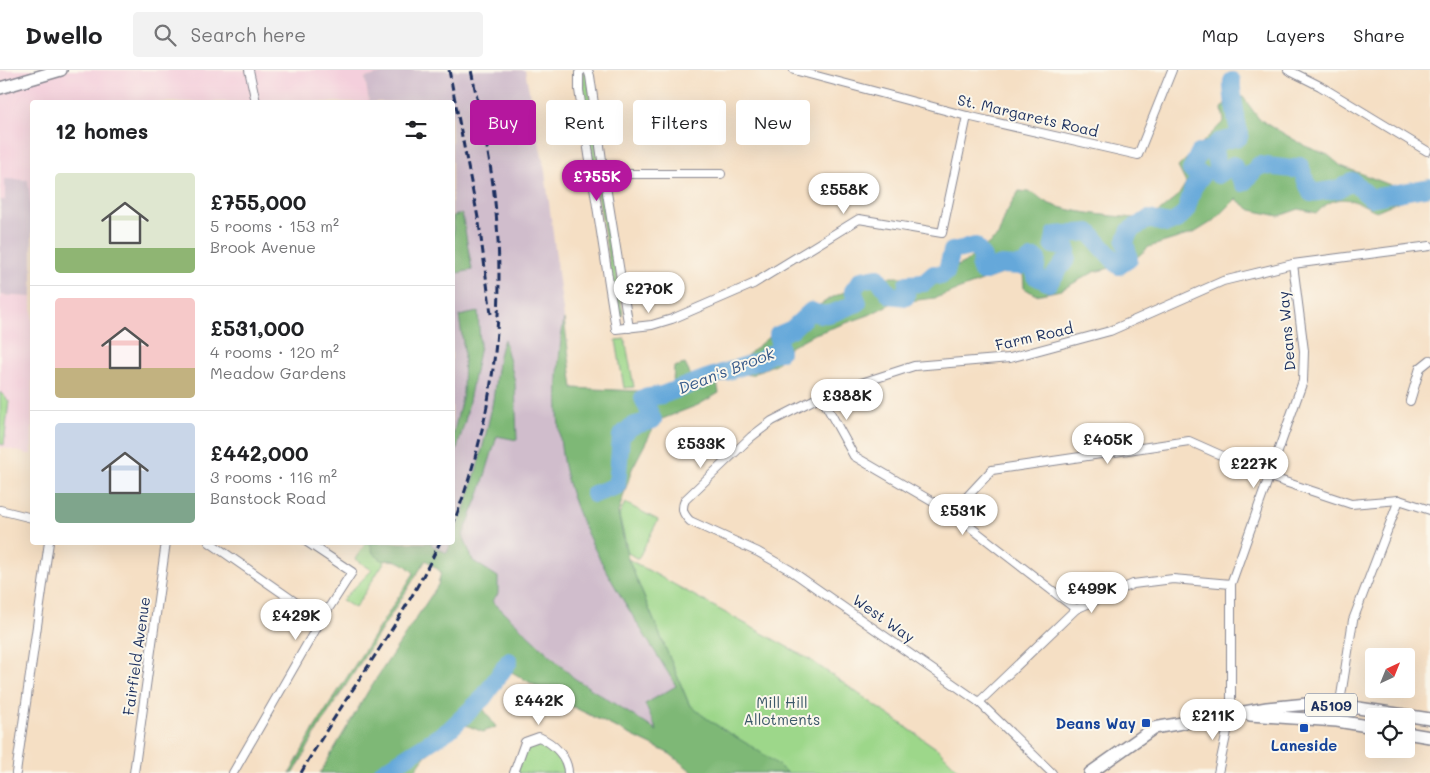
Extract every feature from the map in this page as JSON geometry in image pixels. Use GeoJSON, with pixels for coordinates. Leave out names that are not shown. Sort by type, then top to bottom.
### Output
{"type":"FeatureCollection","features":[{"type":"Feature","properties":{"kind":"main road"},"geometry":{"type":"LineString","coordinates":[[0,88],[61,70]]}},
{"type":"Feature","properties":{"kind":"main road","name":"A5109"},"geometry":{"type":"LineString","coordinates":[[1090,773],[1154,728],[1231,713],[1307,704],[1339,705],[1430,719]]}},
{"type":"Feature","properties":{"kind":"main road","name":"A5109"},"geometry":{"type":"LineString","coordinates":[[1231,713],[1337,721],[1365,726]]}},
{"type":"Feature","properties":{"kind":"main road"},"geometry":{"type":"LineString","coordinates":[[1415,734],[1430,737]]}},
{"type":"Feature","properties":{"kind":"street"},"geometry":{"type":"LineString","coordinates":[[249,70],[256,100]]}},
{"type":"Feature","properties":{"kind":"street"},"geometry":{"type":"LineString","coordinates":[[582,70],[579,73],[579,90],[616,329],[652,325],[672,319],[753,284],[860,219],[942,233],[967,116]]}},
{"type":"Feature","properties":{"kind":"street"},"geometry":{"type":"LineString","coordinates":[[588,70],[629,328]]}},
{"type":"Feature","properties":{"kind":"street","name":"St. Margarets Road"},"geometry":{"type":"LineString","coordinates":[[794,70],[967,116],[1138,155],[1172,70]]}},
{"type":"Feature","properties":{"kind":"street"},"geometry":{"type":"LineString","coordinates":[[1288,70],[1320,86],[1427,151]]}},
{"type":"Feature","properties":{"kind":"street"},"geometry":{"type":"LineString","coordinates":[[592,174],[721,174]]}},
{"type":"Feature","properties":{"kind":"street","name":"Farm Road"},"geometry":{"type":"LineString","coordinates":[[683,513],[682,506],[685,500],[750,437],[772,420],[821,396],[914,366],[1010,358],[1110,331],[1223,281],[1293,264],[1430,246]]}},
{"type":"Feature","properties":{"kind":"street","name":"Deans Way"},"geometry":{"type":"LineString","coordinates":[[1218,773],[1231,713],[1231,584],[1298,399],[1305,368],[1293,264]]}},
{"type":"Feature","properties":{"kind":"street"},"geometry":{"type":"LineString","coordinates":[[1410,401],[1420,368],[1430,360]]}},
{"type":"Feature","properties":{"kind":"street"},"geometry":{"type":"LineString","coordinates":[[821,396],[854,456],[952,513],[1076,609]]}},
{"type":"Feature","properties":{"kind":"street"},"geometry":{"type":"LineString","coordinates":[[952,513],[992,470],[1189,441],[1270,477],[1351,504],[1399,500],[1430,510]]}},
{"type":"Feature","properties":{"kind":"street"},"geometry":{"type":"LineString","coordinates":[[1337,721],[1353,620],[1399,500]]}},
{"type":"Feature","properties":{"kind":"street"},"geometry":{"type":"LineString","coordinates":[[0,510],[30,518]]}},
{"type":"Feature","properties":{"kind":"street","name":"West Way"},"geometry":{"type":"LineString","coordinates":[[683,513],[690,521],[758,552],[790,570],[979,702],[1052,773]]}},
{"type":"Feature","properties":{"kind":"street"},"geometry":{"type":"LineString","coordinates":[[16,773],[48,545]]}},
{"type":"Feature","properties":{"kind":"street","name":"Fairfield Avenue"},"geometry":{"type":"LineString","coordinates":[[134,773],[166,545]]}},
{"type":"Feature","properties":{"kind":"street"},"geometry":{"type":"LineString","coordinates":[[213,545],[321,620]]}},
{"type":"Feature","properties":{"kind":"street"},"geometry":{"type":"LineString","coordinates":[[233,773],[321,620],[352,572],[312,545]]}},
{"type":"Feature","properties":{"kind":"street"},"geometry":{"type":"LineString","coordinates":[[979,702],[1076,609],[1133,584],[1173,578],[1231,584]]}},
{"type":"Feature","properties":{"kind":"street"},"geometry":{"type":"LineString","coordinates":[[514,773],[525,742],[539,737],[560,752],[566,763],[568,773]]}},
{"type":"Feature","properties":{"kind":"shaded area"},"geometry":{"type":"Polygon","coordinates":[[[0,70],[379,70],[380,74],[365,78],[369,100],[30,100],[30,203],[27,180],[5,200],[0,200],[0,70]]]}},
{"type":"Feature","properties":{"kind":"shaded area"},"geometry":{"type":"Polygon","coordinates":[[[379,70],[525,70],[531,100],[470,100],[470,145],[536,145],[536,126],[545,172],[564,319],[558,361],[559,429],[564,468],[573,497],[602,562],[684,700],[658,732],[574,678],[485,595],[411,545],[455,545],[455,100],[369,100],[365,78],[380,74],[379,70]]]}},
{"type":"Feature","properties":{"kind":"shaded area"},"geometry":{"type":"Polygon","coordinates":[[[5,179],[28,180],[30,200],[30,297],[0,295],[0,200],[5,200],[5,179]]]}},
{"type":"Feature","properties":{"kind":"shaded area"},"geometry":{"type":"Polygon","coordinates":[[[0,295],[30,297],[30,454],[0,447],[0,295]]]}},
{"type":"Feature","properties":{"kind":"green space"},"geometry":{"type":"Polygon","coordinates":[[[583,72],[587,72],[591,100],[584,100],[583,72]]]}},
{"type":"Feature","properties":{"kind":"green space"},"geometry":{"type":"Polygon","coordinates":[[[1230,94],[1243,97],[1259,119],[1305,146],[1328,155],[1341,166],[1393,186],[1402,200],[1376,211],[1345,199],[1331,202],[1317,213],[1299,209],[1279,216],[1251,210],[1236,199],[1215,220],[1194,233],[1149,247],[1130,263],[1094,272],[1061,290],[1036,295],[1024,288],[1023,273],[1007,272],[935,298],[892,303],[869,315],[812,335],[790,347],[777,363],[751,375],[734,372],[743,359],[765,340],[829,299],[876,277],[936,277],[967,261],[998,236],[1006,213],[1019,191],[1035,194],[1045,202],[1072,210],[1150,219],[1178,196],[1186,183],[1178,167],[1224,121],[1222,109],[1230,94]]]}},
{"type":"Feature","properties":{"kind":"green space"},"geometry":{"type":"Polygon","coordinates":[[[591,145],[596,145],[599,166],[597,169],[594,167],[591,145]]]}},
{"type":"Feature","properties":{"kind":"green space"},"geometry":{"type":"Polygon","coordinates":[[[598,178],[602,180],[623,315],[621,317],[618,315],[596,181],[598,178]]]}},
{"type":"Feature","properties":{"kind":"green space"},"geometry":{"type":"Polygon","coordinates":[[[462,214],[472,270],[455,274],[455,216],[462,214]]]}},
{"type":"Feature","properties":{"kind":"green space"},"geometry":{"type":"Polygon","coordinates":[[[478,312],[480,346],[465,421],[455,455],[455,427],[463,393],[464,350],[459,316],[478,312]]]}},
{"type":"Feature","properties":{"kind":"green space"},"geometry":{"type":"Polygon","coordinates":[[[564,319],[573,388],[659,392],[673,382],[674,367],[685,364],[692,378],[716,378],[719,393],[698,405],[657,421],[632,469],[618,513],[628,559],[689,704],[713,723],[764,754],[787,773],[694,773],[670,754],[569,705],[510,671],[480,704],[496,727],[483,732],[466,725],[425,756],[413,773],[320,773],[370,688],[438,585],[441,572],[426,560],[318,729],[294,773],[290,773],[315,727],[414,573],[400,562],[392,560],[383,561],[373,553],[371,545],[431,545],[447,553],[450,545],[455,545],[455,532],[467,501],[483,448],[493,402],[499,355],[504,339],[515,382],[517,440],[497,436],[480,492],[463,535],[473,561],[498,577],[498,594],[492,601],[574,678],[657,731],[645,704],[676,686],[611,579],[582,522],[571,494],[564,466],[559,429],[559,356],[564,319]]]}},
{"type":"Feature","properties":{"kind":"green space"},"geometry":{"type":"Polygon","coordinates":[[[625,339],[634,387],[624,388],[616,340],[625,339]]]}},
{"type":"Feature","properties":{"kind":"green space"},"geometry":{"type":"Polygon","coordinates":[[[0,392],[9,401],[4,445],[0,444],[0,392]]]}},
{"type":"Feature","properties":{"kind":"green space"},"geometry":{"type":"Polygon","coordinates":[[[625,503],[658,520],[638,559],[628,553],[619,515],[625,503]]]}},
{"type":"Feature","properties":{"kind":"green space"},"geometry":{"type":"Polygon","coordinates":[[[365,545],[375,545],[388,556],[355,608],[342,600],[372,570],[355,559],[365,545]]]}},
{"type":"Feature","properties":{"kind":"green space","name":"Mill Hill Allotments"},"geometry":{"type":"Polygon","coordinates":[[[628,559],[809,659],[939,750],[962,773],[770,773],[694,716],[628,559]]]}},
{"type":"Feature","properties":{"kind":"green space"},"geometry":{"type":"Polygon","coordinates":[[[530,741],[541,741],[553,751],[562,763],[565,773],[517,773],[525,747],[530,741]]]}},
{"type":"Feature","properties":{"kind":"waterway"},"geometry":{"type":"LineString","coordinates":[[1214,148],[1218,142],[1239,137],[1232,81]]}},
{"type":"Feature","properties":{"kind":"waterway","name":"Dean's Brook"},"geometry":{"type":"LineString","coordinates":[[594,494],[617,486],[621,436],[632,426],[653,420],[643,398],[662,395],[762,360],[769,354],[780,352],[778,335],[792,329],[811,311],[829,314],[858,303],[853,291],[861,280],[877,277],[890,295],[906,297],[907,284],[924,283],[934,274],[941,276],[946,273],[952,251],[975,246],[983,258],[980,267],[982,272],[1001,265],[1021,266],[1031,259],[1037,259],[1035,276],[1049,283],[1067,258],[1067,248],[1053,245],[1055,235],[1089,232],[1119,266],[1129,259],[1125,242],[1130,230],[1149,219],[1167,224],[1177,220],[1186,211],[1193,188],[1202,175],[1191,170],[1199,153],[1214,148],[1218,175],[1233,165],[1243,183],[1259,165],[1292,169],[1300,166],[1311,193],[1339,189],[1352,181],[1371,198],[1430,187]]}},
{"type":"Feature","properties":{"kind":"waterway","name":"Dean's Brook"},"geometry":{"type":"LineString","coordinates":[[381,773],[449,730],[483,698],[509,661]]}},
{"type":"Feature","properties":{"kind":"railway"},"geometry":{"type":"LineString","coordinates":[[449,70],[455,100]]}},
{"type":"Feature","properties":{"kind":"railway"},"geometry":{"type":"LineString","coordinates":[[455,519],[479,444],[488,402],[498,316],[499,273],[493,185],[471,70]]}},
{"type":"Feature","properties":{"kind":"railway"},"geometry":{"type":"LineString","coordinates":[[455,101],[479,223],[491,314]]}},
{"type":"Feature","properties":{"kind":"railway"},"geometry":{"type":"LineString","coordinates":[[301,773],[391,631],[438,545]]}},
{"type":"Feature","properties":{"kind":"place","name":"Deans Way"},"geometry":{"type":"Point","coordinates":[1146,723]}},
{"type":"Feature","properties":{"kind":"place","name":"Laneside"},"geometry":{"type":"Point","coordinates":[1304,728]}}]}
